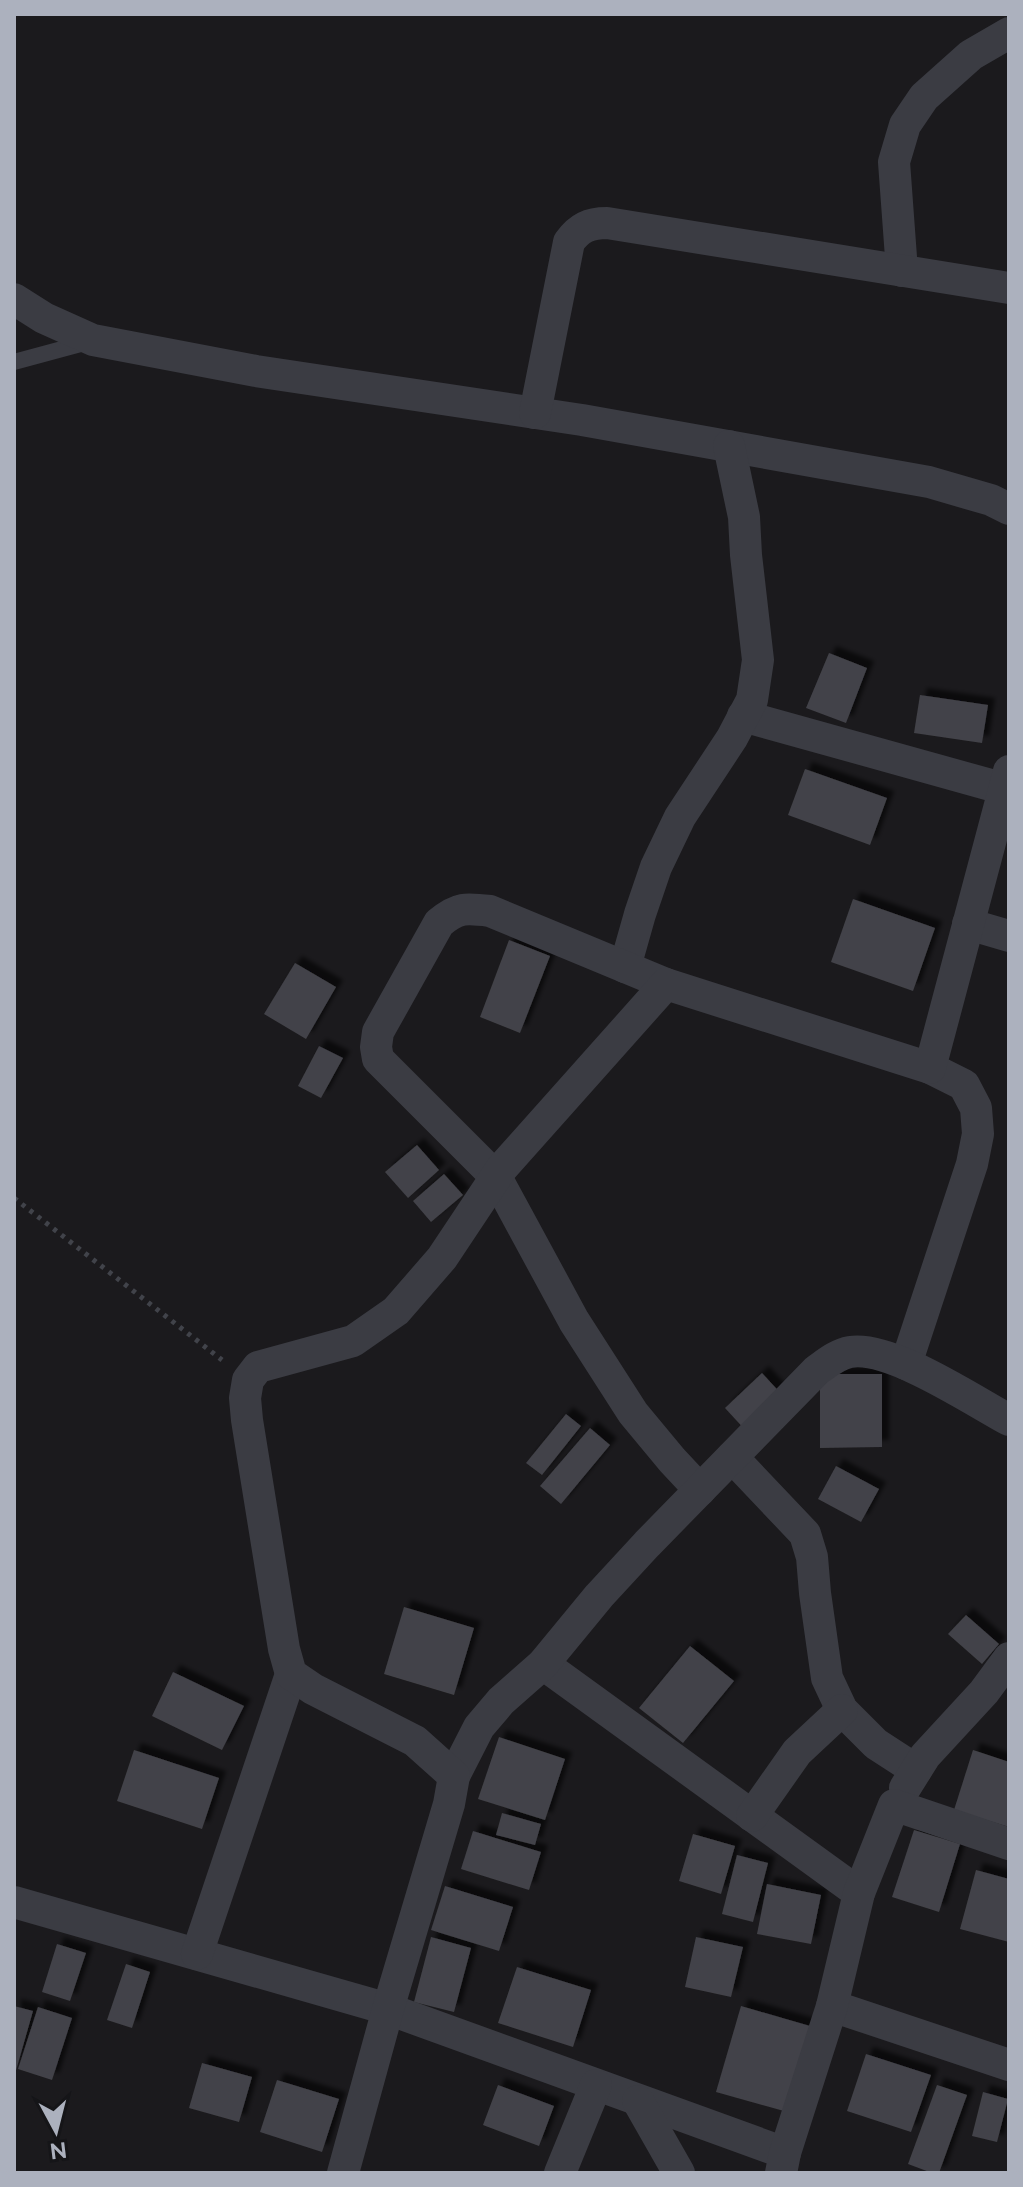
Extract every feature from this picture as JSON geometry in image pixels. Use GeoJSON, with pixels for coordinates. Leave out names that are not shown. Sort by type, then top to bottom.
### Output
{"type":"FeatureCollection","features":[{"type":"Feature","properties":{"kind":"street"},"geometry":{"type":"LineString","coordinates":[[902,271],[894,162],[905,125],[924,97],[971,55],[1009,33]]}},
{"type":"Feature","properties":{"kind":"street"},"geometry":{"type":"LineString","coordinates":[[535,413],[569,242],[577,230],[594,223],[1009,288]]}},
{"type":"Feature","properties":{"kind":"street"},"geometry":{"type":"LineString","coordinates":[[14,299],[44,318],[93,340],[256,371],[535,413],[929,482],[991,500],[1009,509]]}},
{"type":"Feature","properties":{"kind":"street"},"geometry":{"type":"LineString","coordinates":[[625,967],[656,867],[680,817],[732,738],[752,700],[758,660],[744,517],[729,446]]}},
{"type":"Feature","properties":{"kind":"street"},"geometry":{"type":"LineString","coordinates":[[743,716],[1007,780],[930,1068]]}},
{"type":"Feature","properties":{"kind":"street"},"geometry":{"type":"LineString","coordinates":[[700,1490],[633,1413],[574,1321],[496,1177],[378,1059],[378,1032],[439,923],[453,912],[469,908],[490,911],[666,984],[930,1068],[964,1085],[976,1108],[978,1134],[972,1164],[906,1364]]}},
{"type":"Feature","properties":{"kind":"street"},"geometry":{"type":"LineString","coordinates":[[968,924],[1009,936]]}},
{"type":"Feature","properties":{"kind":"street"},"geometry":{"type":"LineString","coordinates":[[197,1954],[291,1674],[284,1649],[247,1420],[245,1398],[248,1380],[258,1367],[353,1341],[396,1311],[442,1258],[496,1177],[666,984]]}},
{"type":"Feature","properties":{"kind":"street"},"geometry":{"type":"LineString","coordinates":[[343,2173],[449,1804],[454,1776],[479,1727],[501,1701],[543,1664],[599,1596],[817,1370],[831,1360],[849,1352],[872,1352],[899,1360],[1009,1420]]}},
{"type":"Feature","properties":{"kind":"street"},"geometry":{"type":"LineString","coordinates":[[732,1457],[805,1534],[812,1557],[827,1678],[842,1710],[876,1744],[916,1770]]}},
{"type":"Feature","properties":{"kind":"street"},"geometry":{"type":"LineString","coordinates":[[14,1902],[388,2009],[638,2101],[783,2163],[832,2006],[859,1893],[894,1805],[925,1756],[984,1692],[1009,1658]]}},
{"type":"Feature","properties":{"kind":"street"},"geometry":{"type":"LineString","coordinates":[[543,1664],[859,1893]]}},
{"type":"Feature","properties":{"kind":"street"},"geometry":{"type":"LineString","coordinates":[[291,1674],[313,1689],[415,1741],[454,1776]]}},
{"type":"Feature","properties":{"kind":"street"},"geometry":{"type":"LineString","coordinates":[[752,1816],[797,1752],[842,1710]]}},
{"type":"Feature","properties":{"kind":"street"},"geometry":{"type":"LineString","coordinates":[[894,1805],[1009,1844]]}},
{"type":"Feature","properties":{"kind":"street"},"geometry":{"type":"LineString","coordinates":[[832,2006],[1009,2065]]}},
{"type":"Feature","properties":{"kind":"street"},"geometry":{"type":"LineString","coordinates":[[560,2173],[596,2085]]}},
{"type":"Feature","properties":{"kind":"street"},"geometry":{"type":"LineString","coordinates":[[638,2101],[679,2173]]}},
{"type":"Feature","properties":{"kind":"lane"},"geometry":{"type":"LineString","coordinates":[[14,362],[93,340]]}},
{"type":"Feature","properties":{"kind":"path"},"geometry":{"type":"LineString","coordinates":[[14,1198],[248,1380]]}},
{"type":"Feature","properties":{"kind":"building"},"geometry":{"type":"Polygon","coordinates":[[[829,653],[867,668],[846,723],[806,708],[829,653]]]}},
{"type":"Feature","properties":{"kind":"building"},"geometry":{"type":"Polygon","coordinates":[[[920,695],[988,705],[982,743],[914,733],[920,695]]]}},
{"type":"Feature","properties":{"kind":"building"},"geometry":{"type":"Polygon","coordinates":[[[805,769],[887,798],[870,845],[788,815],[805,769]]]}},
{"type":"Feature","properties":{"kind":"building"},"geometry":{"type":"Polygon","coordinates":[[[853,899],[935,928],[913,991],[831,962],[853,899]]]}},
{"type":"Feature","properties":{"kind":"building"},"geometry":{"type":"Polygon","coordinates":[[[509,940],[550,956],[520,1033],[480,1017],[509,940]]]}},
{"type":"Feature","properties":{"kind":"building"},"geometry":{"type":"Polygon","coordinates":[[[295,963],[336,987],[306,1039],[264,1014],[295,963]]]}},
{"type":"Feature","properties":{"kind":"building"},"geometry":{"type":"Polygon","coordinates":[[[319,1046],[343,1058],[321,1098],[298,1086],[319,1046]]]}},
{"type":"Feature","properties":{"kind":"building"},"geometry":{"type":"Polygon","coordinates":[[[417,1145],[439,1170],[408,1198],[385,1172],[417,1145]]]}},
{"type":"Feature","properties":{"kind":"building"},"geometry":{"type":"Polygon","coordinates":[[[444,1174],[463,1195],[431,1222],[413,1201],[444,1174]]]}},
{"type":"Feature","properties":{"kind":"building"},"geometry":{"type":"Polygon","coordinates":[[[762,1373],[785,1398],[748,1433],[725,1408],[762,1373]]]}},
{"type":"Feature","properties":{"kind":"building"},"geometry":{"type":"Polygon","coordinates":[[[820,1374],[882,1374],[882,1447],[820,1448],[820,1374]]]}},
{"type":"Feature","properties":{"kind":"building"},"geometry":{"type":"Polygon","coordinates":[[[566,1414],[581,1426],[542,1475],[526,1463],[566,1414]]]}},
{"type":"Feature","properties":{"kind":"building"},"geometry":{"type":"Polygon","coordinates":[[[590,1428],[610,1445],[561,1504],[540,1486],[590,1428]]]}},
{"type":"Feature","properties":{"kind":"building"},"geometry":{"type":"Polygon","coordinates":[[[836,1466],[879,1489],[861,1522],[818,1499],[836,1466]]]}},
{"type":"Feature","properties":{"kind":"building"},"geometry":{"type":"Polygon","coordinates":[[[404,1607],[474,1628],[454,1695],[384,1674],[404,1607]]]}},
{"type":"Feature","properties":{"kind":"building"},"geometry":{"type":"Polygon","coordinates":[[[966,1615],[999,1644],[982,1664],[948,1634],[966,1615]]]}},
{"type":"Feature","properties":{"kind":"building"},"geometry":{"type":"Polygon","coordinates":[[[690,1646],[734,1681],[683,1743],[639,1708],[690,1646]]]}},
{"type":"Feature","properties":{"kind":"building"},"geometry":{"type":"Polygon","coordinates":[[[173,1672],[244,1706],[222,1750],[152,1716],[173,1672]]]}},
{"type":"Feature","properties":{"kind":"building"},"geometry":{"type":"Polygon","coordinates":[[[499,1737],[565,1759],[545,1820],[478,1799],[499,1737]]]}},
{"type":"Feature","properties":{"kind":"building"},"geometry":{"type":"Polygon","coordinates":[[[134,1750],[219,1778],[202,1829],[117,1801],[134,1750]]]}},
{"type":"Feature","properties":{"kind":"building"},"geometry":{"type":"Polygon","coordinates":[[[973,1750],[1009,1762],[1009,1827],[954,1810],[973,1750]]]}},
{"type":"Feature","properties":{"kind":"building"},"geometry":{"type":"Polygon","coordinates":[[[502,1813],[541,1824],[535,1845],[496,1835],[502,1813]]]}},
{"type":"Feature","properties":{"kind":"building"},"geometry":{"type":"Polygon","coordinates":[[[914,1830],[960,1844],[939,1912],[892,1897],[914,1830]]]}},
{"type":"Feature","properties":{"kind":"building"},"geometry":{"type":"Polygon","coordinates":[[[473,1831],[541,1852],[529,1890],[461,1869],[473,1831]]]}},
{"type":"Feature","properties":{"kind":"building"},"geometry":{"type":"Polygon","coordinates":[[[693,1834],[735,1846],[721,1894],[679,1881],[693,1834]]]}},
{"type":"Feature","properties":{"kind":"building"},"geometry":{"type":"Polygon","coordinates":[[[737,1855],[768,1863],[753,1922],[722,1914],[737,1855]]]}},
{"type":"Feature","properties":{"kind":"building"},"geometry":{"type":"Polygon","coordinates":[[[976,1870],[1009,1879],[1009,1942],[960,1929],[976,1870]]]}},
{"type":"Feature","properties":{"kind":"building"},"geometry":{"type":"Polygon","coordinates":[[[767,1884],[821,1895],[811,1944],[757,1934],[767,1884]]]}},
{"type":"Feature","properties":{"kind":"building"},"geometry":{"type":"Polygon","coordinates":[[[445,1886],[513,1907],[499,1951],[431,1930],[445,1886]]]}},
{"type":"Feature","properties":{"kind":"building"},"geometry":{"type":"Polygon","coordinates":[[[431,1937],[471,1948],[454,2012],[414,2002],[431,1937]]]}},
{"type":"Feature","properties":{"kind":"building"},"geometry":{"type":"Polygon","coordinates":[[[696,1937],[743,1947],[731,1997],[685,1987],[696,1937]]]}},
{"type":"Feature","properties":{"kind":"building"},"geometry":{"type":"Polygon","coordinates":[[[57,1944],[86,1953],[70,2001],[42,1992],[57,1944]]]}},
{"type":"Feature","properties":{"kind":"building"},"geometry":{"type":"Polygon","coordinates":[[[126,1964],[150,1972],[132,2028],[107,2020],[126,1964]]]}},
{"type":"Feature","properties":{"kind":"building"},"geometry":{"type":"Polygon","coordinates":[[[517,1967],[591,1990],[573,2047],[498,2023],[517,1967]]]}},
{"type":"Feature","properties":{"kind":"building"},"geometry":{"type":"Polygon","coordinates":[[[14,2006],[33,2011],[15,2074],[14,2074],[14,2006]]]}},
{"type":"Feature","properties":{"kind":"building"},"geometry":{"type":"Polygon","coordinates":[[[741,2006],[810,2026],[784,2111],[716,2092],[741,2006]]]}},
{"type":"Feature","properties":{"kind":"building"},"geometry":{"type":"Polygon","coordinates":[[[38,2007],[72,2018],[52,2080],[18,2069],[38,2007]]]}},
{"type":"Feature","properties":{"kind":"building"},"geometry":{"type":"Polygon","coordinates":[[[866,2054],[931,2075],[911,2132],[847,2111],[866,2054]]]}},
{"type":"Feature","properties":{"kind":"building"},"geometry":{"type":"Polygon","coordinates":[[[202,2063],[252,2077],[239,2122],[189,2108],[202,2063]]]}},
{"type":"Feature","properties":{"kind":"building"},"geometry":{"type":"Polygon","coordinates":[[[277,2080],[339,2099],[322,2152],[260,2132],[277,2080]]]}},
{"type":"Feature","properties":{"kind":"building"},"geometry":{"type":"Polygon","coordinates":[[[498,2085],[554,2106],[539,2146],[483,2125],[498,2085]]]}},
{"type":"Feature","properties":{"kind":"building"},"geometry":{"type":"Polygon","coordinates":[[[937,2085],[967,2095],[939,2173],[932,2173],[908,2164],[937,2085]]]}},
{"type":"Feature","properties":{"kind":"building"},"geometry":{"type":"Polygon","coordinates":[[[983,2092],[1008,2099],[997,2142],[972,2136],[983,2092]]]}}]}
